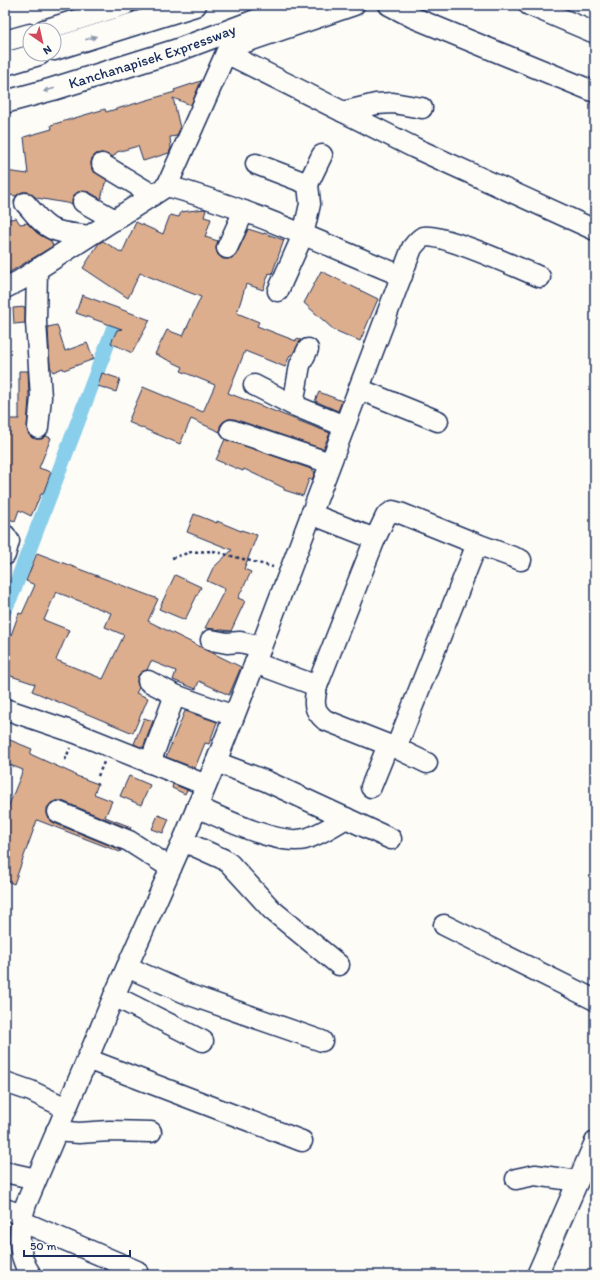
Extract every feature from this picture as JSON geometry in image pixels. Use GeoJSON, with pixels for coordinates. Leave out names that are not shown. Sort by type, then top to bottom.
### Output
{"type":"FeatureCollection","features":[{"type":"Feature","properties":{"kind":"highway"},"geometry":{"type":"LineString","coordinates":[[62,47],[195,5]]}},
{"type":"Feature","properties":{"kind":"highway","name":"Kanchanapisek Expressway"},"geometry":{"type":"LineString","coordinates":[[5,102],[53,89],[178,50],[298,5]]}},
{"type":"Feature","properties":{"kind":"highway"},"geometry":{"type":"LineString","coordinates":[[5,64],[22,59]]}},
{"type":"Feature","properties":{"kind":"street"},"geometry":{"type":"LineString","coordinates":[[62,24],[124,5]]}},
{"type":"Feature","properties":{"kind":"street"},"geometry":{"type":"LineString","coordinates":[[5,288],[38,269],[160,191],[226,53],[240,44],[354,5]]}},
{"type":"Feature","properties":{"kind":"street"},"geometry":{"type":"LineString","coordinates":[[389,5],[412,17],[595,92]]}},
{"type":"Feature","properties":{"kind":"street"},"geometry":{"type":"LineString","coordinates":[[529,5],[595,33]]}},
{"type":"Feature","properties":{"kind":"street"},"geometry":{"type":"LineString","coordinates":[[5,42],[22,37]]}},
{"type":"Feature","properties":{"kind":"street"},"geometry":{"type":"LineString","coordinates":[[226,53],[415,148],[595,230]]}},
{"type":"Feature","properties":{"kind":"street"},"geometry":{"type":"LineString","coordinates":[[343,112],[376,104],[393,103],[422,108]]}},
{"type":"Feature","properties":{"kind":"street"},"geometry":{"type":"LineString","coordinates":[[278,291],[303,235],[310,204],[308,184],[322,155]]}},
{"type":"Feature","properties":{"kind":"street"},"geometry":{"type":"LineString","coordinates":[[102,164],[160,191],[205,197],[244,211],[402,276]]}},
{"type":"Feature","properties":{"kind":"street"},"geometry":{"type":"LineString","coordinates":[[256,164],[308,184]]}},
{"type":"Feature","properties":{"kind":"street"},"geometry":{"type":"LineString","coordinates":[[83,202],[115,220]]}},
{"type":"Feature","properties":{"kind":"street"},"geometry":{"type":"LineString","coordinates":[[25,203],[42,222],[51,228],[62,232],[88,236]]}},
{"type":"Feature","properties":{"kind":"street"},"geometry":{"type":"LineString","coordinates":[[227,248],[244,211]]}},
{"type":"Feature","properties":{"kind":"street"},"geometry":{"type":"LineString","coordinates":[[32,1275],[21,1256],[16,1215],[36,1179],[216,762],[412,248],[424,237],[434,237],[451,241],[540,277]]}},
{"type":"Feature","properties":{"kind":"street"},"geometry":{"type":"LineString","coordinates":[[38,269],[36,322],[42,397],[38,428]]}},
{"type":"Feature","properties":{"kind":"street"},"geometry":{"type":"LineString","coordinates":[[292,405],[300,365],[308,349]]}},
{"type":"Feature","properties":{"kind":"street"},"geometry":{"type":"LineString","coordinates":[[254,384],[292,405],[344,426]]}},
{"type":"Feature","properties":{"kind":"street"},"geometry":{"type":"LineString","coordinates":[[359,389],[438,421]]}},
{"type":"Feature","properties":{"kind":"street"},"geometry":{"type":"LineString","coordinates":[[231,430],[330,463]]}},
{"type":"Feature","properties":{"kind":"street"},"geometry":{"type":"LineString","coordinates":[[427,763],[392,746],[325,720],[318,714],[314,703],[316,686],[375,539],[386,516],[393,511],[521,560]]}},
{"type":"Feature","properties":{"kind":"street"},"geometry":{"type":"LineString","coordinates":[[311,514],[375,539]]}},
{"type":"Feature","properties":{"kind":"street"},"geometry":{"type":"LineString","coordinates":[[371,787],[392,746],[477,544]]}},
{"type":"Feature","properties":{"kind":"street"},"geometry":{"type":"LineString","coordinates":[[211,640],[227,643],[240,642],[258,655],[316,686]]}},
{"type":"Feature","properties":{"kind":"street"},"geometry":{"type":"LineString","coordinates":[[148,681],[175,695],[234,716]]}},
{"type":"Feature","properties":{"kind":"street"},"geometry":{"type":"LineString","coordinates":[[150,762],[175,695]]}},
{"type":"Feature","properties":{"kind":"street"},"geometry":{"type":"LineString","coordinates":[[5,709],[76,733],[206,785]]}},
{"type":"Feature","properties":{"kind":"street"},"geometry":{"type":"LineString","coordinates":[[216,762],[266,781],[391,839]]}},
{"type":"Feature","properties":{"kind":"street"},"geometry":{"type":"LineString","coordinates":[[197,807],[235,824],[270,836],[290,840],[304,840],[317,835],[346,818]]}},
{"type":"Feature","properties":{"kind":"street"},"geometry":{"type":"LineString","coordinates":[[58,812],[129,841],[171,868]]}},
{"type":"Feature","properties":{"kind":"street"},"geometry":{"type":"LineString","coordinates":[[183,841],[223,859],[230,864],[272,910],[339,965]]}},
{"type":"Feature","properties":{"kind":"street"},"geometry":{"type":"LineString","coordinates":[[444,925],[595,1000]]}},
{"type":"Feature","properties":{"kind":"street"},"geometry":{"type":"LineString","coordinates":[[128,967],[190,995],[322,1041]]}},
{"type":"Feature","properties":{"kind":"street"},"geometry":{"type":"LineString","coordinates":[[114,996],[203,1041]]}},
{"type":"Feature","properties":{"kind":"street"},"geometry":{"type":"LineString","coordinates":[[87,1060],[302,1141]]}},
{"type":"Feature","properties":{"kind":"street"},"geometry":{"type":"LineString","coordinates":[[5,1082],[30,1091],[66,1108]]}},
{"type":"Feature","properties":{"kind":"street"},"geometry":{"type":"LineString","coordinates":[[56,1131],[78,1133],[109,1131],[151,1132]]}},
{"type":"Feature","properties":{"kind":"street"},"geometry":{"type":"LineString","coordinates":[[537,1275],[595,1142]]}},
{"type":"Feature","properties":{"kind":"street"},"geometry":{"type":"LineString","coordinates":[[5,1172],[36,1179]]}},
{"type":"Feature","properties":{"kind":"street"},"geometry":{"type":"LineString","coordinates":[[516,1179],[535,1175],[578,1181]]}},
{"type":"Feature","properties":{"kind":"street"},"geometry":{"type":"LineString","coordinates":[[16,1215],[138,1272]]}},
{"type":"Feature","properties":{"kind":"path"},"geometry":{"type":"LineString","coordinates":[[172,558],[191,552],[213,551],[289,571]]}},
{"type":"Feature","properties":{"kind":"building"},"geometry":{"type":"Polygon","coordinates":[[[201,81],[191,105],[173,98],[180,128],[177,136],[170,137],[171,148],[169,153],[143,161],[138,146],[117,152],[113,157],[102,153],[96,154],[92,158],[92,170],[107,180],[101,199],[89,192],[83,191],[78,192],[73,196],[72,204],[37,198],[28,192],[22,192],[16,196],[5,194],[5,171],[28,174],[24,137],[52,129],[51,125],[105,109],[106,112],[175,92],[174,90],[201,81]]]}},
{"type":"Feature","properties":{"kind":"building"},"geometry":{"type":"Polygon","coordinates":[[[206,210],[204,217],[211,219],[205,237],[218,241],[216,249],[218,255],[223,259],[234,257],[248,229],[284,240],[272,274],[269,273],[263,290],[246,284],[237,313],[259,322],[257,326],[296,341],[296,339],[301,340],[292,355],[290,355],[285,367],[245,351],[228,393],[330,433],[323,449],[234,419],[228,419],[223,422],[220,426],[220,432],[191,419],[180,444],[128,422],[143,387],[203,412],[215,385],[181,371],[183,367],[155,354],[167,330],[183,336],[201,297],[140,273],[128,298],[83,268],[99,243],[103,241],[122,253],[136,222],[163,234],[170,215],[179,217],[181,212],[206,210]]]}},
{"type":"Feature","properties":{"kind":"building"},"geometry":{"type":"Polygon","coordinates":[[[16,218],[20,224],[27,223],[37,233],[51,241],[53,246],[5,275],[5,220],[16,218]]]}},
{"type":"Feature","properties":{"kind":"building"},"geometry":{"type":"Polygon","coordinates":[[[321,271],[378,299],[360,341],[334,330],[304,303],[321,271]]]}},
{"type":"Feature","properties":{"kind":"building"},"geometry":{"type":"Polygon","coordinates":[[[82,295],[150,320],[132,353],[111,343],[117,330],[122,329],[76,313],[82,295]]]}},
{"type":"Feature","properties":{"kind":"building"},"geometry":{"type":"Polygon","coordinates":[[[25,307],[25,323],[14,324],[13,308],[25,307]]]}},
{"type":"Feature","properties":{"kind":"building"},"geometry":{"type":"Polygon","coordinates":[[[57,325],[65,351],[87,343],[94,359],[64,370],[63,368],[53,372],[50,366],[48,327],[57,325]]]}},
{"type":"Feature","properties":{"kind":"building"},"geometry":{"type":"Polygon","coordinates":[[[19,371],[28,371],[28,433],[32,438],[42,439],[46,436],[51,438],[39,468],[51,472],[43,494],[41,494],[31,516],[19,510],[15,521],[5,518],[5,419],[19,419],[19,371]]]}},
{"type":"Feature","properties":{"kind":"building"},"geometry":{"type":"Polygon","coordinates":[[[102,373],[120,379],[116,392],[98,386],[102,373]]]}},
{"type":"Feature","properties":{"kind":"building"},"geometry":{"type":"Polygon","coordinates":[[[319,392],[342,401],[338,411],[315,401],[319,392]]]}},
{"type":"Feature","properties":{"kind":"building"},"geometry":{"type":"Polygon","coordinates":[[[225,439],[311,469],[315,472],[312,480],[309,479],[303,496],[284,490],[284,488],[244,469],[243,471],[216,460],[225,439]]]}},
{"type":"Feature","properties":{"kind":"building"},"geometry":{"type":"Polygon","coordinates":[[[194,514],[217,523],[217,521],[241,531],[257,535],[244,569],[251,572],[238,598],[245,601],[231,631],[205,628],[225,589],[207,581],[213,568],[232,550],[187,532],[194,514]]]}},
{"type":"Feature","properties":{"kind":"building"},"geometry":{"type":"Polygon","coordinates":[[[37,553],[158,599],[148,621],[241,667],[229,695],[199,681],[196,689],[173,680],[176,671],[151,661],[147,670],[138,676],[137,682],[139,688],[136,693],[148,698],[133,733],[32,691],[35,684],[5,674],[5,636],[10,638],[19,613],[22,614],[35,585],[26,581],[37,553]],[[56,592],[44,620],[69,630],[56,660],[103,679],[124,635],[105,627],[111,613],[56,592]]]}},
{"type":"Feature","properties":{"kind":"building"},"geometry":{"type":"Polygon","coordinates":[[[175,575],[201,587],[185,620],[159,609],[175,575]]]}},
{"type":"Feature","properties":{"kind":"building"},"geometry":{"type":"Polygon","coordinates":[[[185,711],[217,722],[209,744],[205,743],[195,768],[166,757],[185,711]]]}},
{"type":"Feature","properties":{"kind":"building"},"geometry":{"type":"Polygon","coordinates":[[[144,718],[153,721],[143,748],[134,744],[144,718]]]}},
{"type":"Feature","properties":{"kind":"building"},"geometry":{"type":"Polygon","coordinates":[[[5,738],[32,749],[30,754],[74,775],[98,784],[94,794],[112,801],[105,817],[131,827],[130,829],[62,801],[51,803],[47,808],[47,814],[49,819],[54,823],[121,850],[120,852],[37,820],[14,884],[5,880],[5,815],[23,770],[5,763],[5,738]]]}},
{"type":"Feature","properties":{"kind":"building"},"geometry":{"type":"Polygon","coordinates":[[[129,776],[150,785],[141,805],[120,796],[129,776]]]}},
{"type":"Feature","properties":{"kind":"building"},"geometry":{"type":"Polygon","coordinates":[[[173,784],[187,790],[185,794],[172,788],[173,784]]]}},
{"type":"Feature","properties":{"kind":"building"},"geometry":{"type":"Polygon","coordinates":[[[158,815],[169,819],[163,833],[152,829],[158,815]]]}},
{"type":"Feature","properties":{"kind":"waterway"},"geometry":{"type":"LineString","coordinates":[[5,609],[13,592],[114,327]]}}]}
